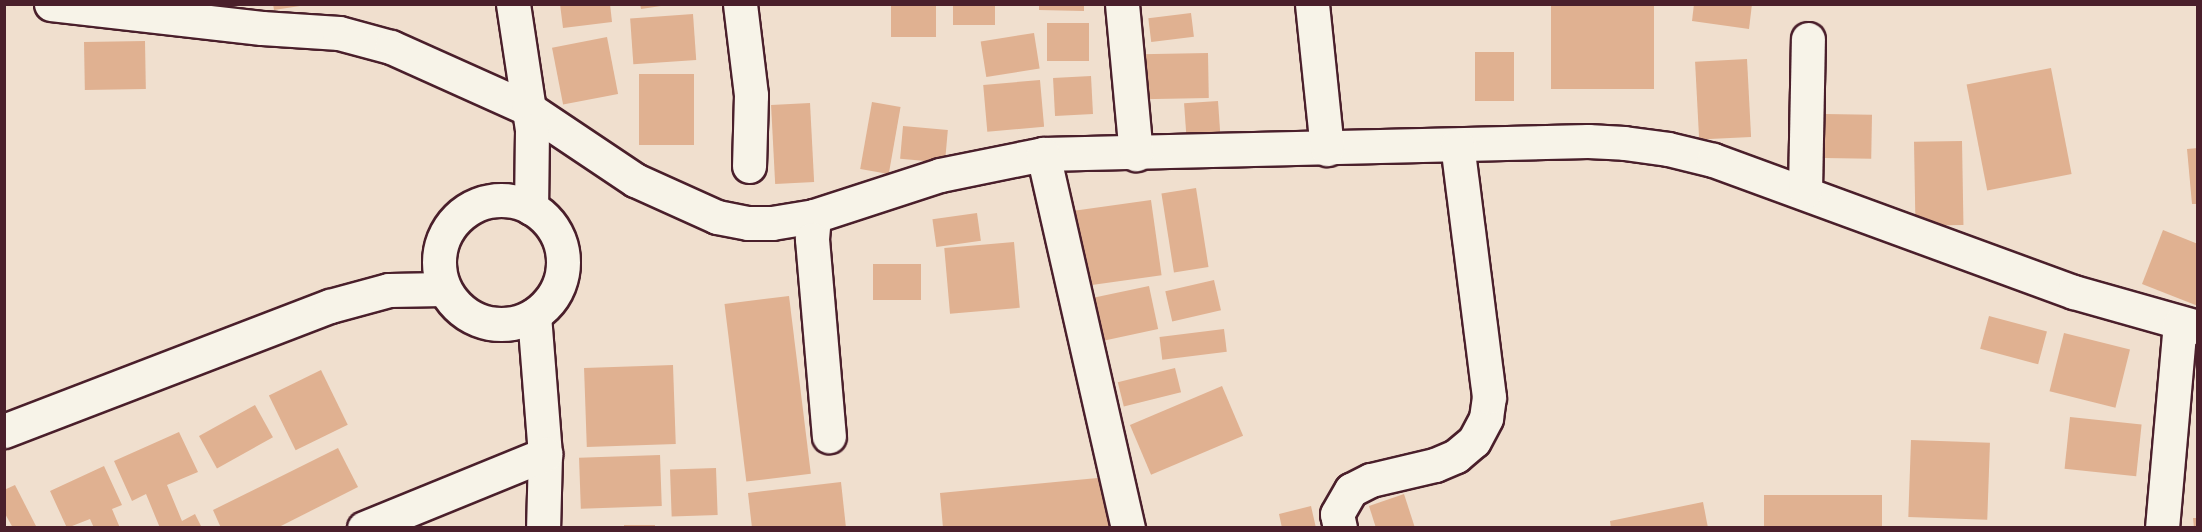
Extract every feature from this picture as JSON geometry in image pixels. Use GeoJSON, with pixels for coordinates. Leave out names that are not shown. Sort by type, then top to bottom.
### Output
{"type":"FeatureCollection","features":[{"type":"Feature","properties":{"kind":"street"},"geometry":{"type":"LineString","coordinates":[[51,4],[262,28],[339,33],[392,47],[529,109],[635,180],[717,217],[772,224],[813,216],[940,175],[1043,154],[1136,154],[1588,141],[1624,142],[1668,149],[1713,160],[1805,191],[2074,292],[2189,326],[2162,528]]}},
{"type":"Feature","properties":{"kind":"street"},"geometry":{"type":"LineString","coordinates":[[513,4],[532,129],[531,208]]}},
{"type":"Feature","properties":{"kind":"street"},"geometry":{"type":"LineString","coordinates":[[740,4],[751,95],[749,166]]}},
{"type":"Feature","properties":{"kind":"street"},"geometry":{"type":"LineString","coordinates":[[1122,4],[1136,154]]}},
{"type":"Feature","properties":{"kind":"street"},"geometry":{"type":"LineString","coordinates":[[1312,4],[1327,149]]}},
{"type":"Feature","properties":{"kind":"street"},"geometry":{"type":"LineString","coordinates":[[1805,191],[1808,39]]}},
{"type":"Feature","properties":{"kind":"street"},"geometry":{"type":"LineString","coordinates":[[1340,528],[1337,514],[1351,490],[1371,480],[1435,465],[1456,456],[1474,441],[1486,418],[1489,397],[1457,145]]}},
{"type":"Feature","properties":{"kind":"street"},"geometry":{"type":"LineString","coordinates":[[1043,154],[1128,528]]}},
{"type":"Feature","properties":{"kind":"street"},"geometry":{"type":"LineString","coordinates":[[488,201],[510,201],[531,208],[548,222],[559,240],[563,260],[560,281],[550,301],[534,315],[514,323],[494,324],[473,318],[456,306],[444,289],[438,269],[440,246],[450,226],[467,210],[488,201]]}},
{"type":"Feature","properties":{"kind":"street"},"geometry":{"type":"LineString","coordinates":[[813,216],[812,240],[829,436]]}},
{"type":"Feature","properties":{"kind":"street"},"geometry":{"type":"LineString","coordinates":[[4,431],[330,306],[389,290],[444,289]]}},
{"type":"Feature","properties":{"kind":"street"},"geometry":{"type":"LineString","coordinates":[[534,315],[544,454],[543,528]]}},
{"type":"Feature","properties":{"kind":"street"},"geometry":{"type":"LineString","coordinates":[[364,528],[544,454]]}},
{"type":"Feature","properties":{"kind":"building"},"geometry":{"type":"Polygon","coordinates":[[[273,4],[300,4],[300,6],[274,10],[273,4]]]}},
{"type":"Feature","properties":{"kind":"building"},"geometry":{"type":"Polygon","coordinates":[[[560,4],[610,4],[612,22],[563,28],[560,4]]]}},
{"type":"Feature","properties":{"kind":"building"},"geometry":{"type":"Polygon","coordinates":[[[640,4],[660,4],[661,6],[641,9],[640,4]]]}},
{"type":"Feature","properties":{"kind":"building"},"geometry":{"type":"Polygon","coordinates":[[[891,4],[936,4],[936,37],[891,37],[891,4]]]}},
{"type":"Feature","properties":{"kind":"building"},"geometry":{"type":"Polygon","coordinates":[[[953,4],[995,4],[995,25],[953,25],[953,4]]]}},
{"type":"Feature","properties":{"kind":"building"},"geometry":{"type":"Polygon","coordinates":[[[1551,4],[1654,4],[1654,89],[1551,89],[1551,4]]]}},
{"type":"Feature","properties":{"kind":"building"},"geometry":{"type":"Polygon","coordinates":[[[1694,4],[1752,4],[1749,29],[1692,21],[1694,4]]]}},
{"type":"Feature","properties":{"kind":"building"},"geometry":{"type":"Polygon","coordinates":[[[1039,5],[1084,5],[1084,11],[1039,10],[1039,5]]]}},
{"type":"Feature","properties":{"kind":"building"},"geometry":{"type":"Polygon","coordinates":[[[1191,13],[1194,37],[1151,42],[1148,18],[1191,13]]]}},
{"type":"Feature","properties":{"kind":"building"},"geometry":{"type":"Polygon","coordinates":[[[693,14],[696,60],[633,64],[630,18],[693,14]]]}},
{"type":"Feature","properties":{"kind":"building"},"geometry":{"type":"Polygon","coordinates":[[[1047,23],[1089,23],[1089,61],[1047,61],[1047,23]]]}},
{"type":"Feature","properties":{"kind":"building"},"geometry":{"type":"Polygon","coordinates":[[[1034,33],[1040,69],[986,77],[981,41],[1034,33]]]}},
{"type":"Feature","properties":{"kind":"building"},"geometry":{"type":"Polygon","coordinates":[[[607,37],[618,94],[563,105],[552,48],[607,37]]]}},
{"type":"Feature","properties":{"kind":"building"},"geometry":{"type":"Polygon","coordinates":[[[145,41],[146,89],[85,90],[84,42],[145,41]]]}},
{"type":"Feature","properties":{"kind":"building"},"geometry":{"type":"Polygon","coordinates":[[[1475,52],[1514,52],[1514,101],[1475,101],[1475,52]]]}},
{"type":"Feature","properties":{"kind":"building"},"geometry":{"type":"Polygon","coordinates":[[[1208,53],[1209,98],[1142,99],[1141,54],[1208,53]]]}},
{"type":"Feature","properties":{"kind":"building"},"geometry":{"type":"Polygon","coordinates":[[[1747,59],[1751,137],[1699,140],[1695,62],[1747,59]]]}},
{"type":"Feature","properties":{"kind":"building"},"geometry":{"type":"Polygon","coordinates":[[[2051,68],[2072,174],[1987,190],[1967,84],[2051,68]]]}},
{"type":"Feature","properties":{"kind":"building"},"geometry":{"type":"Polygon","coordinates":[[[639,74],[694,74],[694,145],[639,145],[639,74]]]}},
{"type":"Feature","properties":{"kind":"building"},"geometry":{"type":"Polygon","coordinates":[[[1091,76],[1093,114],[1055,116],[1053,78],[1091,76]]]}},
{"type":"Feature","properties":{"kind":"building"},"geometry":{"type":"Polygon","coordinates":[[[1040,80],[1044,127],[987,132],[983,85],[1040,80]]]}},
{"type":"Feature","properties":{"kind":"building"},"geometry":{"type":"Polygon","coordinates":[[[1218,101],[1221,143],[1187,145],[1184,103],[1218,101]]]}},
{"type":"Feature","properties":{"kind":"building"},"geometry":{"type":"Polygon","coordinates":[[[872,102],[901,107],[889,174],[860,169],[872,102]]]}},
{"type":"Feature","properties":{"kind":"building"},"geometry":{"type":"Polygon","coordinates":[[[810,103],[814,182],[775,184],[771,105],[810,103]]]}},
{"type":"Feature","properties":{"kind":"building"},"geometry":{"type":"Polygon","coordinates":[[[1825,114],[1872,115],[1871,159],[1824,158],[1825,114]]]}},
{"type":"Feature","properties":{"kind":"building"},"geometry":{"type":"Polygon","coordinates":[[[903,126],[948,130],[945,163],[900,159],[903,126]]]}},
{"type":"Feature","properties":{"kind":"building"},"geometry":{"type":"Polygon","coordinates":[[[1962,141],[1963,225],[1915,226],[1914,142],[1962,141]]]}},
{"type":"Feature","properties":{"kind":"building"},"geometry":{"type":"Polygon","coordinates":[[[2198,148],[2198,204],[2192,204],[2187,149],[2198,148]]]}},
{"type":"Feature","properties":{"kind":"building"},"geometry":{"type":"Polygon","coordinates":[[[1196,188],[1209,267],[1174,272],[1161,193],[1196,188]]]}},
{"type":"Feature","properties":{"kind":"building"},"geometry":{"type":"Polygon","coordinates":[[[1151,200],[1162,275],[1079,287],[1069,212],[1151,200]]]}},
{"type":"Feature","properties":{"kind":"building"},"geometry":{"type":"Polygon","coordinates":[[[977,213],[981,241],[936,247],[932,219],[977,213]]]}},
{"type":"Feature","properties":{"kind":"building"},"geometry":{"type":"Polygon","coordinates":[[[2163,230],[2198,244],[2198,306],[2142,284],[2163,230]]]}},
{"type":"Feature","properties":{"kind":"building"},"geometry":{"type":"Polygon","coordinates":[[[1014,242],[1020,308],[950,314],[944,248],[1014,242]]]}},
{"type":"Feature","properties":{"kind":"building"},"geometry":{"type":"Polygon","coordinates":[[[873,264],[921,264],[921,300],[873,300],[873,264]]]}},
{"type":"Feature","properties":{"kind":"building"},"geometry":{"type":"Polygon","coordinates":[[[1214,280],[1221,310],[1172,321],[1165,291],[1214,280]]]}},
{"type":"Feature","properties":{"kind":"building"},"geometry":{"type":"Polygon","coordinates":[[[1149,286],[1158,329],[1097,342],[1087,299],[1149,286]]]}},
{"type":"Feature","properties":{"kind":"building"},"geometry":{"type":"Polygon","coordinates":[[[789,296],[811,474],[746,482],[724,304],[789,296]]]}},
{"type":"Feature","properties":{"kind":"building"},"geometry":{"type":"Polygon","coordinates":[[[1989,316],[2047,332],[2038,364],[1980,349],[1989,316]]]}},
{"type":"Feature","properties":{"kind":"building"},"geometry":{"type":"Polygon","coordinates":[[[1224,329],[1227,352],[1162,360],[1159,337],[1224,329]]]}},
{"type":"Feature","properties":{"kind":"building"},"geometry":{"type":"Polygon","coordinates":[[[2064,333],[2130,349],[2115,408],[2049,391],[2064,333]]]}},
{"type":"Feature","properties":{"kind":"building"},"geometry":{"type":"Polygon","coordinates":[[[673,365],[676,444],[587,447],[584,368],[673,365]]]}},
{"type":"Feature","properties":{"kind":"building"},"geometry":{"type":"Polygon","coordinates":[[[1175,368],[1181,392],[1124,407],[1118,382],[1175,368]]]}},
{"type":"Feature","properties":{"kind":"building"},"geometry":{"type":"Polygon","coordinates":[[[321,370],[348,425],[296,450],[269,395],[321,370]]]}},
{"type":"Feature","properties":{"kind":"building"},"geometry":{"type":"Polygon","coordinates":[[[1222,386],[1243,436],[1151,475],[1130,425],[1222,386]]]}},
{"type":"Feature","properties":{"kind":"building"},"geometry":{"type":"Polygon","coordinates":[[[255,405],[273,437],[217,468],[199,436],[255,405]]]}},
{"type":"Feature","properties":{"kind":"building"},"geometry":{"type":"Polygon","coordinates":[[[2070,417],[2142,425],[2136,476],[2065,469],[2070,417]]]}},
{"type":"Feature","properties":{"kind":"building"},"geometry":{"type":"Polygon","coordinates":[[[179,432],[198,472],[167,485],[182,521],[195,514],[202,528],[160,528],[146,494],[132,501],[114,461],[179,432]]]}},
{"type":"Feature","properties":{"kind":"building"},"geometry":{"type":"Polygon","coordinates":[[[1911,440],[1990,443],[1987,520],[1908,517],[1911,440]]]}},
{"type":"Feature","properties":{"kind":"building"},"geometry":{"type":"Polygon","coordinates":[[[338,448],[358,487],[277,528],[221,528],[213,510],[338,448]]]}},
{"type":"Feature","properties":{"kind":"building"},"geometry":{"type":"Polygon","coordinates":[[[660,455],[662,506],[581,509],[579,458],[660,455]]]}},
{"type":"Feature","properties":{"kind":"building"},"geometry":{"type":"Polygon","coordinates":[[[104,466],[122,505],[112,509],[120,528],[94,528],[90,519],[67,528],[50,491],[104,466]]]}},
{"type":"Feature","properties":{"kind":"building"},"geometry":{"type":"Polygon","coordinates":[[[716,468],[718,515],[672,517],[670,470],[716,468]]]}},
{"type":"Feature","properties":{"kind":"building"},"geometry":{"type":"Polygon","coordinates":[[[1108,477],[1113,528],[943,528],[940,493],[1108,477]]]}},
{"type":"Feature","properties":{"kind":"building"},"geometry":{"type":"Polygon","coordinates":[[[841,482],[846,528],[752,528],[748,493],[841,482]]]}},
{"type":"Feature","properties":{"kind":"building"},"geometry":{"type":"Polygon","coordinates":[[[15,485],[37,528],[13,528],[4,512],[4,490],[15,485]]]}},
{"type":"Feature","properties":{"kind":"building"},"geometry":{"type":"Polygon","coordinates":[[[1404,494],[1415,528],[1376,528],[1369,506],[1404,494]]]}},
{"type":"Feature","properties":{"kind":"building"},"geometry":{"type":"Polygon","coordinates":[[[1764,495],[1882,495],[1882,528],[1764,528],[1764,495]]]}},
{"type":"Feature","properties":{"kind":"building"},"geometry":{"type":"Polygon","coordinates":[[[1703,502],[1708,528],[1611,528],[1610,521],[1703,502]]]}},
{"type":"Feature","properties":{"kind":"building"},"geometry":{"type":"Polygon","coordinates":[[[1311,506],[1316,528],[1282,528],[1279,514],[1311,506]]]}},
{"type":"Feature","properties":{"kind":"building"},"geometry":{"type":"Polygon","coordinates":[[[2193,518],[2198,518],[2198,528],[2194,528],[2193,518]]]}},
{"type":"Feature","properties":{"kind":"building"},"geometry":{"type":"Polygon","coordinates":[[[624,525],[655,525],[655,528],[624,528],[624,525]]]}}]}
